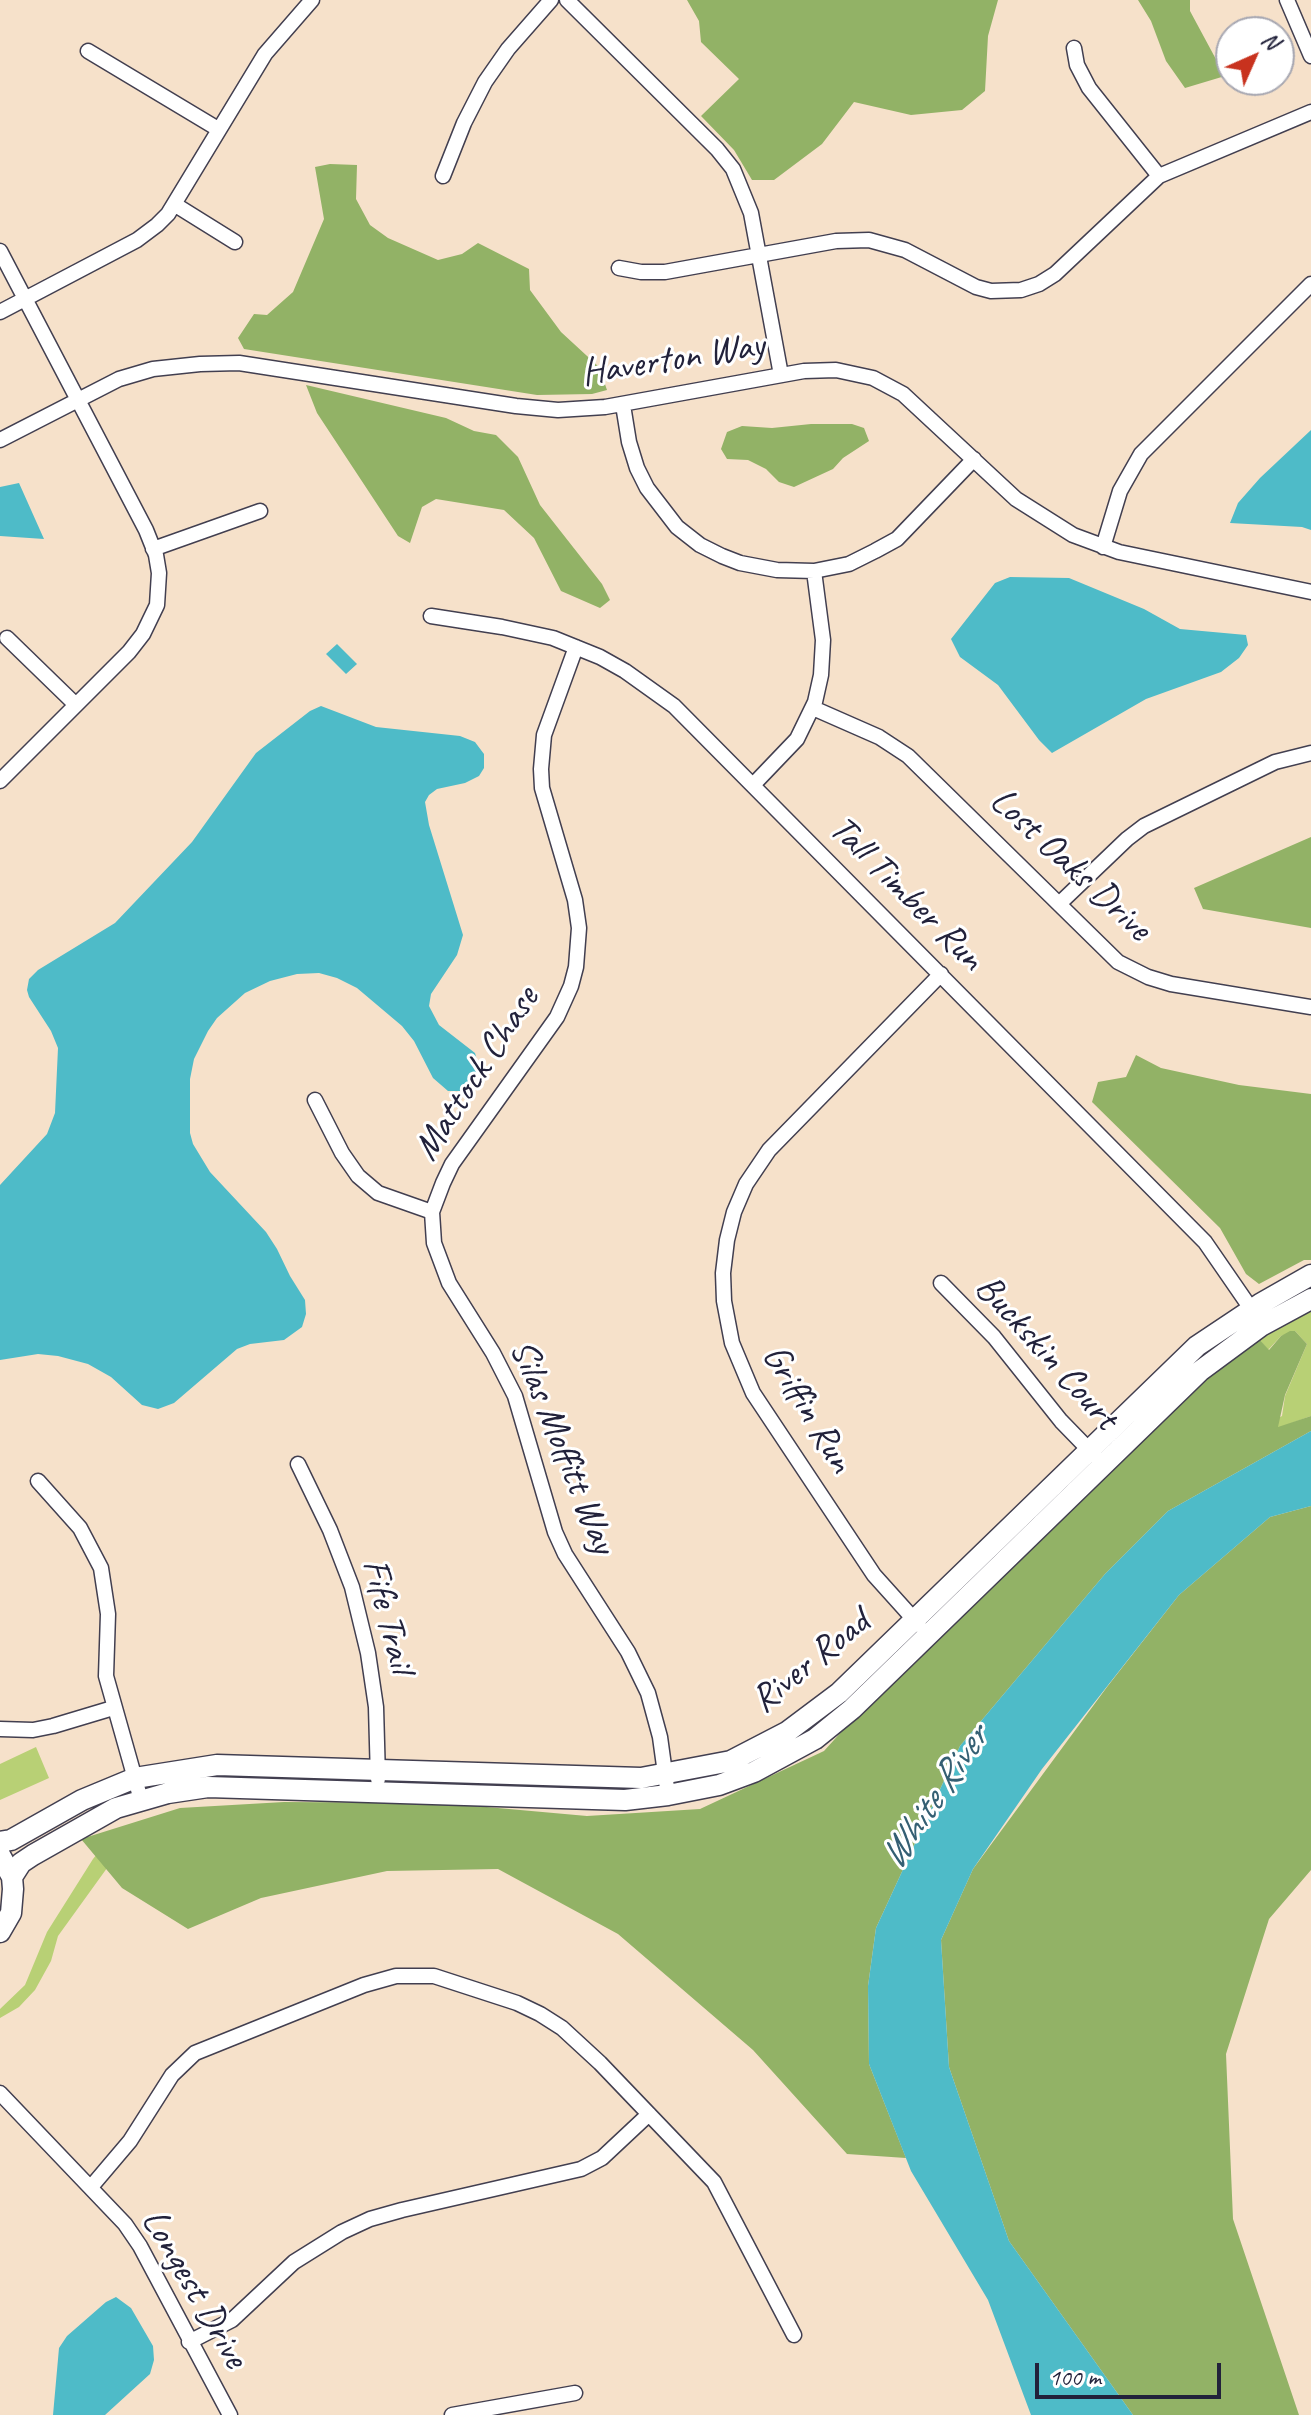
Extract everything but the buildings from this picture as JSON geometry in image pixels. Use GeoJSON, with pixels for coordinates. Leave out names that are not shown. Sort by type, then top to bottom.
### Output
{"type":"FeatureCollection","features":[{"type":"Feature","properties":{"kind":"main road","name":"River Road"},"geometry":{"type":"LineString","coordinates":[[12,1877],[21,1863],[66,1834],[116,1808],[208,1787],[606,1800],[668,1795],[719,1785],[754,1772],[815,1739],[852,1709],[1200,1371],[1257,1318],[1311,1275]]}},
{"type":"Feature","properties":{"kind":"main road","name":"River Road"},"geometry":{"type":"LineString","coordinates":[[0,1842],[11,1840],[82,1800],[135,1778],[217,1765],[611,1778],[665,1774],[731,1761],[787,1732],[839,1693],[1197,1346],[1257,1318],[1311,1299]]}},
{"type":"Feature","properties":{"kind":"main road"},"geometry":{"type":"LineString","coordinates":[[0,1855],[12,1877],[13,1901],[11,1913],[0,1932]]}},
{"type":"Feature","properties":{"kind":"street"},"geometry":{"type":"LineString","coordinates":[[0,312],[145,236],[162,220],[265,54],[311,0]]}},
{"type":"Feature","properties":{"kind":"street"},"geometry":{"type":"LineString","coordinates":[[443,176],[464,123],[485,82],[508,49],[551,0]]}},
{"type":"Feature","properties":{"kind":"street"},"geometry":{"type":"LineString","coordinates":[[567,0],[727,161],[746,199],[781,375]]}},
{"type":"Feature","properties":{"kind":"street"},"geometry":{"type":"LineString","coordinates":[[1287,0],[1311,56]]}},
{"type":"Feature","properties":{"kind":"street"},"geometry":{"type":"LineString","coordinates":[[1074,48],[1077,65],[1089,88],[1159,176]]}},
{"type":"Feature","properties":{"kind":"street"},"geometry":{"type":"LineString","coordinates":[[88,51],[218,129]]}},
{"type":"Feature","properties":{"kind":"street"},"geometry":{"type":"LineString","coordinates":[[619,268],[665,272],[836,241],[869,240],[905,250],[976,287],[1013,292],[1039,284],[1055,274],[1159,176],[1311,112]]}},
{"type":"Feature","properties":{"kind":"street"},"geometry":{"type":"LineString","coordinates":[[174,204],[235,242]]}},
{"type":"Feature","properties":{"kind":"street"},"geometry":{"type":"LineString","coordinates":[[0,251],[153,549],[159,573],[159,589],[152,619],[129,652],[0,781]]}},
{"type":"Feature","properties":{"kind":"street"},"geometry":{"type":"LineString","coordinates":[[1103,547],[1120,491],[1141,454],[1311,284]]}},
{"type":"Feature","properties":{"kind":"street","name":"Haverton Way"},"geometry":{"type":"LineString","coordinates":[[0,440],[133,374],[223,362],[538,408],[580,410],[623,405],[781,375],[836,370],[884,383],[911,400],[1034,513],[1073,535],[1103,547],[1311,592]]}},
{"type":"Feature","properties":{"kind":"street"},"geometry":{"type":"LineString","coordinates":[[623,405],[637,468],[647,488],[677,527],[700,545],[740,563],[777,570],[814,571],[849,564],[897,539],[974,459]]}},
{"type":"Feature","properties":{"kind":"street"},"geometry":{"type":"LineString","coordinates":[[153,549],[260,511]]}},
{"type":"Feature","properties":{"kind":"street"},"geometry":{"type":"LineString","coordinates":[[753,785],[797,739],[813,708],[821,675],[823,640],[814,571]]}},
{"type":"Feature","properties":{"kind":"street","name":"Tall Timber Run"},"geometry":{"type":"LineString","coordinates":[[431,616],[534,633],[576,647],[625,671],[674,706],[1205,1242],[1257,1318]]}},
{"type":"Feature","properties":{"kind":"street"},"geometry":{"type":"LineString","coordinates":[[7,638],[76,705]]}},
{"type":"Feature","properties":{"kind":"street","name":"Mattock Chase"},"geometry":{"type":"LineString","coordinates":[[432,1212],[452,1164],[557,1017],[576,967],[579,928],[575,900],[542,788],[541,761],[550,716],[576,647]]}},
{"type":"Feature","properties":{"kind":"street","name":"Lost Oaks Drive"},"geometry":{"type":"LineString","coordinates":[[813,708],[879,737],[908,756],[1118,962],[1171,984],[1311,1007]]}},
{"type":"Feature","properties":{"kind":"street"},"geometry":{"type":"LineString","coordinates":[[1059,904],[1127,839],[1165,813],[1275,762],[1311,753]]}},
{"type":"Feature","properties":{"kind":"street","name":"Griffin Run"},"geometry":{"type":"LineString","coordinates":[[929,1635],[874,1575],[753,1393],[732,1343],[725,1309],[723,1273],[734,1212],[760,1161],[784,1132],[941,974]]}},
{"type":"Feature","properties":{"kind":"street"},"geometry":{"type":"LineString","coordinates":[[315,1100],[342,1153],[358,1176],[378,1193],[432,1212]]}},
{"type":"Feature","properties":{"kind":"street","name":"Silas Moffitt Way"},"geometry":{"type":"LineString","coordinates":[[432,1212],[434,1243],[442,1268],[511,1387],[555,1532],[565,1554],[628,1652],[648,1693],[657,1719],[668,1795]]}},
{"type":"Feature","properties":{"kind":"street","name":"Buckskin Court"},"geometry":{"type":"LineString","coordinates":[[941,1283],[994,1337],[1061,1421],[1103,1465]]}},
{"type":"Feature","properties":{"kind":"street","name":"Fife Trail"},"geometry":{"type":"LineString","coordinates":[[298,1464],[330,1530],[352,1587],[368,1653],[376,1707],[378,1791]]}},
{"type":"Feature","properties":{"kind":"street"},"geometry":{"type":"LineString","coordinates":[[38,1481],[80,1528],[101,1568],[108,1614],[105,1665],[113,1708],[141,1800]]}},
{"type":"Feature","properties":{"kind":"street"},"geometry":{"type":"LineString","coordinates":[[0,1729],[33,1730],[113,1708]]}},
{"type":"Feature","properties":{"kind":"street"},"geometry":{"type":"LineString","coordinates":[[91,2187],[130,2141],[172,2075],[195,2053],[364,1985],[396,1976],[434,1976],[493,1994],[540,2014],[581,2045],[714,2182],[794,2335]]}},
{"type":"Feature","properties":{"kind":"street","name":"Longest Drive"},"geometry":{"type":"LineString","coordinates":[[0,2093],[125,2224],[140,2246],[230,2415]]}},
{"type":"Feature","properties":{"kind":"street"},"geometry":{"type":"LineString","coordinates":[[189,2342],[232,2320],[294,2262],[342,2232],[370,2219],[402,2210],[581,2169],[602,2158],[649,2114]]}},
{"type":"Feature","properties":{"kind":"street"},"geometry":{"type":"LineString","coordinates":[[452,2415],[575,2393]]}},
{"type":"Feature","properties":{"kind":"green space"},"geometry":{"type":"Polygon","coordinates":[[[687,0],[998,0],[988,36],[985,91],[962,110],[911,115],[854,102],[822,144],[774,180],[752,180],[734,150],[701,116],[739,79],[701,42],[699,21],[687,0]]]}},
{"type":"Feature","properties":{"kind":"green space"},"geometry":{"type":"Polygon","coordinates":[[[1138,0],[1190,0],[1190,11],[1215,57],[1215,79],[1185,88],[1166,61],[1151,21],[1138,0]]]}},
{"type":"Feature","properties":{"kind":"green space"},"geometry":{"type":"Polygon","coordinates":[[[357,165],[356,199],[370,225],[388,238],[438,260],[462,254],[478,243],[529,269],[530,290],[561,332],[599,367],[607,390],[592,394],[537,395],[244,349],[238,338],[254,314],[267,315],[293,292],[324,219],[315,167],[357,165]]]}},
{"type":"Feature","properties":{"kind":"green space"},"geometry":{"type":"Polygon","coordinates":[[[306,385],[446,418],[474,431],[496,435],[518,457],[540,505],[602,584],[610,600],[600,608],[561,591],[534,538],[504,510],[436,499],[422,507],[410,543],[398,536],[317,413],[306,385]]]}},
{"type":"Feature","properties":{"kind":"green space"},"geometry":{"type":"Polygon","coordinates":[[[852,424],[864,428],[869,441],[843,458],[833,469],[794,487],[779,482],[766,469],[748,460],[727,459],[721,449],[727,432],[742,426],[772,428],[852,424]]]}},
{"type":"Feature","properties":{"kind":"green space"},"geometry":{"type":"Polygon","coordinates":[[[1311,837],[1311,928],[1203,909],[1194,888],[1311,837]]]}},
{"type":"Feature","properties":{"kind":"green space"},"geometry":{"type":"Polygon","coordinates":[[[1136,1055],[1161,1068],[1239,1085],[1311,1094],[1311,1260],[1304,1260],[1259,1284],[1246,1274],[1220,1228],[1092,1102],[1098,1082],[1126,1077],[1136,1055]]]}},
{"type":"Feature","properties":{"kind":"green space"},"geometry":{"type":"Polygon","coordinates":[[[1311,1308],[1311,1416],[1278,1428],[1162,1494],[1112,1539],[1044,1563],[1013,1625],[970,1651],[941,1696],[901,1739],[888,1779],[867,1814],[830,1923],[811,1943],[795,1948],[734,1923],[663,1868],[640,1860],[613,1859],[564,1869],[550,1864],[528,1847],[505,1838],[379,1843],[350,1840],[301,1854],[200,1855],[166,1844],[138,1844],[115,1857],[58,1936],[51,1961],[35,1990],[19,2007],[0,2018],[0,2009],[25,1985],[47,1932],[108,1840],[168,1836],[203,1848],[300,1846],[349,1832],[380,1836],[471,1827],[509,1829],[532,1839],[556,1858],[566,1860],[613,1850],[641,1851],[669,1862],[740,1916],[796,1938],[808,1935],[824,1919],[852,1828],[884,1775],[896,1737],[936,1694],[967,1646],[985,1630],[1008,1621],[1031,1568],[1043,1553],[1093,1540],[1158,1489],[1282,1416],[1285,1396],[1307,1344],[1295,1331],[1281,1336],[1268,1350],[1259,1339],[1311,1308]]]}},
{"type":"Feature","properties":{"kind":"green space"},"geometry":{"type":"Polygon","coordinates":[[[1290,1331],[1295,1331],[1307,1344],[1285,1395],[1278,1427],[1311,1416],[1311,1431],[1168,1511],[1105,1574],[960,1746],[876,1928],[868,1986],[869,2064],[906,2158],[847,2154],[753,2050],[618,1934],[498,1869],[387,1871],[261,1898],[188,1929],[122,1888],[81,1839],[180,1808],[284,1802],[442,1803],[587,1816],[700,1809],[824,1751],[929,1635],[1161,1409],[1259,1339],[1269,1350],[1290,1331]]]}},
{"type":"Feature","properties":{"kind":"green space"},"geometry":{"type":"Polygon","coordinates":[[[1311,1506],[1311,1870],[1269,1919],[1226,2054],[1233,2219],[1299,2415],[1133,2415],[1009,2241],[949,2067],[941,1940],[973,1869],[1179,1595],[1270,1517],[1311,1506]]]}},
{"type":"Feature","properties":{"kind":"green space"},"geometry":{"type":"Polygon","coordinates":[[[36,1747],[49,1778],[0,1800],[0,1764],[36,1747]]]}},
{"type":"Feature","properties":{"kind":"water"},"geometry":{"type":"Polygon","coordinates":[[[1311,430],[1311,530],[1230,523],[1238,503],[1311,430]]]}},
{"type":"Feature","properties":{"kind":"water"},"geometry":{"type":"Polygon","coordinates":[[[19,483],[44,539],[0,536],[0,487],[19,483]]]}},
{"type":"Feature","properties":{"kind":"water"},"geometry":{"type":"Polygon","coordinates":[[[1010,577],[1069,578],[1144,609],[1180,629],[1246,635],[1248,645],[1239,658],[1221,672],[1146,699],[1052,753],[998,685],[960,657],[951,639],[995,583],[1010,577]]]}},
{"type":"Feature","properties":{"kind":"water"},"geometry":{"type":"Polygon","coordinates":[[[337,644],[357,664],[346,674],[326,654],[337,644]]]}},
{"type":"Feature","properties":{"kind":"water"},"geometry":{"type":"Polygon","coordinates":[[[321,706],[376,727],[460,736],[475,742],[484,754],[484,768],[479,776],[465,783],[437,789],[425,802],[429,825],[463,935],[457,955],[431,994],[429,1006],[439,1025],[475,1053],[479,1067],[476,1074],[461,1091],[448,1091],[433,1078],[414,1041],[402,1026],[357,988],[337,978],[319,973],[297,974],[270,981],[245,993],[217,1018],[194,1059],[190,1079],[190,1133],[210,1172],[266,1232],[277,1249],[305,1300],[306,1314],[302,1327],[284,1340],[250,1344],[237,1349],[174,1403],[158,1409],[142,1405],[111,1377],[88,1364],[38,1354],[0,1360],[0,1185],[47,1134],[55,1113],[58,1048],[29,997],[29,979],[38,970],[115,923],[192,842],[256,753],[321,706]]]}},
{"type":"Feature","properties":{"kind":"water"},"geometry":{"type":"Polygon","coordinates":[[[1311,1431],[1311,1506],[1270,1517],[1179,1595],[1042,1769],[973,1869],[941,1940],[949,2067],[1009,2241],[1133,2415],[1031,2415],[988,2300],[911,2171],[869,2064],[868,1986],[876,1928],[960,1746],[1105,1574],[1168,1511],[1311,1431]]]}},
{"type":"Feature","properties":{"kind":"water"},"geometry":{"type":"Polygon","coordinates":[[[116,2297],[131,2308],[153,2346],[154,2360],[150,2374],[105,2415],[53,2415],[59,2348],[67,2336],[116,2297]]]}},
{"type":"Feature","properties":{"kind":"water label","name":"White River"},"geometry":{"type":"Point","coordinates":[935,1798]}}]}
